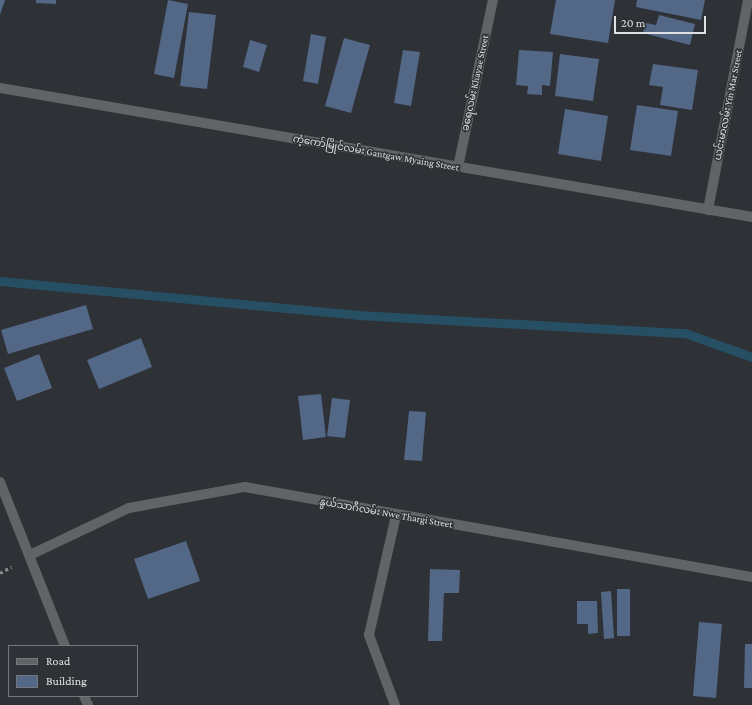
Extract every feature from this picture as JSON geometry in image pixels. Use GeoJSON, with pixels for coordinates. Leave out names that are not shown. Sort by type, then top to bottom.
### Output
{"type":"FeatureCollection","features":[{"type":"Feature","properties":{"kind":"street","name":"ခရေလမ်း Khayae Street"},"geometry":{"type":"LineString","coordinates":[[458,167],[493,0]]}},
{"type":"Feature","properties":{"kind":"street","name":"ယင်းမာလမ်း Yin Mar Street"},"geometry":{"type":"LineString","coordinates":[[708,210],[748,0]]}},
{"type":"Feature","properties":{"kind":"street","name":"ကံ့ကော်မြိုင်လမ်း Gantgaw Myaing Street"},"geometry":{"type":"LineString","coordinates":[[0,88],[752,217]]}},
{"type":"Feature","properties":{"kind":"street"},"geometry":{"type":"LineString","coordinates":[[0,482],[65,645]]}},
{"type":"Feature","properties":{"kind":"street","name":"နွယ်သာဂီလမ်း Nwe Thargi Street"},"geometry":{"type":"LineString","coordinates":[[30,555],[129,508],[245,487],[752,577]]}},
{"type":"Feature","properties":{"kind":"street"},"geometry":{"type":"LineString","coordinates":[[395,705],[369,635],[396,515]]}},
{"type":"Feature","properties":{"kind":"building"},"geometry":{"type":"Polygon","coordinates":[[[0,0],[5,0],[0,15],[0,0]]]}},
{"type":"Feature","properties":{"kind":"building"},"geometry":{"type":"Polygon","coordinates":[[[36,0],[56,0],[56,4],[36,3],[36,0]]]}},
{"type":"Feature","properties":{"kind":"building"},"geometry":{"type":"Polygon","coordinates":[[[168,0],[188,4],[174,78],[154,74],[168,0]]]}},
{"type":"Feature","properties":{"kind":"building"},"geometry":{"type":"Polygon","coordinates":[[[556,0],[615,0],[608,43],[550,34],[556,0]]]}},
{"type":"Feature","properties":{"kind":"building"},"geometry":{"type":"Polygon","coordinates":[[[637,0],[705,0],[701,20],[636,7],[637,0]]]}},
{"type":"Feature","properties":{"kind":"building"},"geometry":{"type":"Polygon","coordinates":[[[189,12],[216,15],[207,89],[180,86],[189,12]]]}},
{"type":"Feature","properties":{"kind":"building"},"geometry":{"type":"Polygon","coordinates":[[[659,15],[695,24],[690,45],[643,33],[646,23],[656,25],[659,15]]]}},
{"type":"Feature","properties":{"kind":"building"},"geometry":{"type":"Polygon","coordinates":[[[311,34],[326,37],[318,84],[303,81],[311,34]]]}},
{"type":"Feature","properties":{"kind":"building"},"geometry":{"type":"Polygon","coordinates":[[[344,38],[370,45],[351,113],[325,106],[344,38]]]}},
{"type":"Feature","properties":{"kind":"building"},"geometry":{"type":"Polygon","coordinates":[[[250,40],[267,45],[259,72],[243,67],[250,40]]]}},
{"type":"Feature","properties":{"kind":"building"},"geometry":{"type":"Polygon","coordinates":[[[403,50],[420,52],[411,106],[394,103],[403,50]]]}},
{"type":"Feature","properties":{"kind":"building"},"geometry":{"type":"Polygon","coordinates":[[[519,50],[553,52],[550,86],[542,85],[542,95],[527,94],[528,86],[516,85],[519,50]]]}},
{"type":"Feature","properties":{"kind":"building"},"geometry":{"type":"Polygon","coordinates":[[[560,54],[599,59],[593,101],[555,96],[560,54]]]}},
{"type":"Feature","properties":{"kind":"building"},"geometry":{"type":"Polygon","coordinates":[[[653,64],[698,70],[692,110],[660,105],[663,87],[649,85],[653,64]]]}},
{"type":"Feature","properties":{"kind":"building"},"geometry":{"type":"Polygon","coordinates":[[[637,105],[678,111],[671,156],[630,150],[637,105]]]}},
{"type":"Feature","properties":{"kind":"building"},"geometry":{"type":"Polygon","coordinates":[[[565,109],[608,116],[601,161],[558,154],[565,109]]]}},
{"type":"Feature","properties":{"kind":"building"},"geometry":{"type":"Polygon","coordinates":[[[86,305],[93,329],[8,354],[1,330],[86,305]]]}},
{"type":"Feature","properties":{"kind":"building"},"geometry":{"type":"Polygon","coordinates":[[[141,338],[152,367],[99,389],[87,360],[141,338]]]}},
{"type":"Feature","properties":{"kind":"building"},"geometry":{"type":"Polygon","coordinates":[[[39,354],[52,388],[17,401],[4,368],[39,354]]]}},
{"type":"Feature","properties":{"kind":"building"},"geometry":{"type":"Polygon","coordinates":[[[321,394],[326,437],[303,440],[298,396],[321,394]]]}},
{"type":"Feature","properties":{"kind":"building"},"geometry":{"type":"Polygon","coordinates":[[[332,398],[350,400],[345,438],[327,436],[332,398]]]}},
{"type":"Feature","properties":{"kind":"building"},"geometry":{"type":"Polygon","coordinates":[[[409,411],[426,412],[422,461],[404,460],[409,411]]]}},
{"type":"Feature","properties":{"kind":"building"},"geometry":{"type":"Polygon","coordinates":[[[186,541],[200,581],[148,599],[134,559],[186,541]]]}},
{"type":"Feature","properties":{"kind":"building"},"geometry":{"type":"Polygon","coordinates":[[[430,569],[460,570],[459,593],[444,593],[442,641],[428,641],[430,569]]]}},
{"type":"Feature","properties":{"kind":"building"},"geometry":{"type":"Polygon","coordinates":[[[617,589],[630,589],[630,636],[617,636],[617,589]]]}},
{"type":"Feature","properties":{"kind":"building"},"geometry":{"type":"Polygon","coordinates":[[[611,591],[614,638],[604,639],[601,592],[611,591]]]}},
{"type":"Feature","properties":{"kind":"building"},"geometry":{"type":"Polygon","coordinates":[[[577,601],[597,601],[598,633],[588,634],[588,624],[577,624],[577,601]]]}},
{"type":"Feature","properties":{"kind":"building"},"geometry":{"type":"Polygon","coordinates":[[[699,622],[722,624],[716,698],[693,696],[699,622]]]}},
{"type":"Feature","properties":{"kind":"building"},"geometry":{"type":"Polygon","coordinates":[[[745,644],[752,644],[752,688],[744,688],[745,644]]]}},
{"type":"Feature","properties":{"kind":"waterway"},"geometry":{"type":"LineString","coordinates":[[0,281],[358,315],[685,333],[752,357]]}}]}
